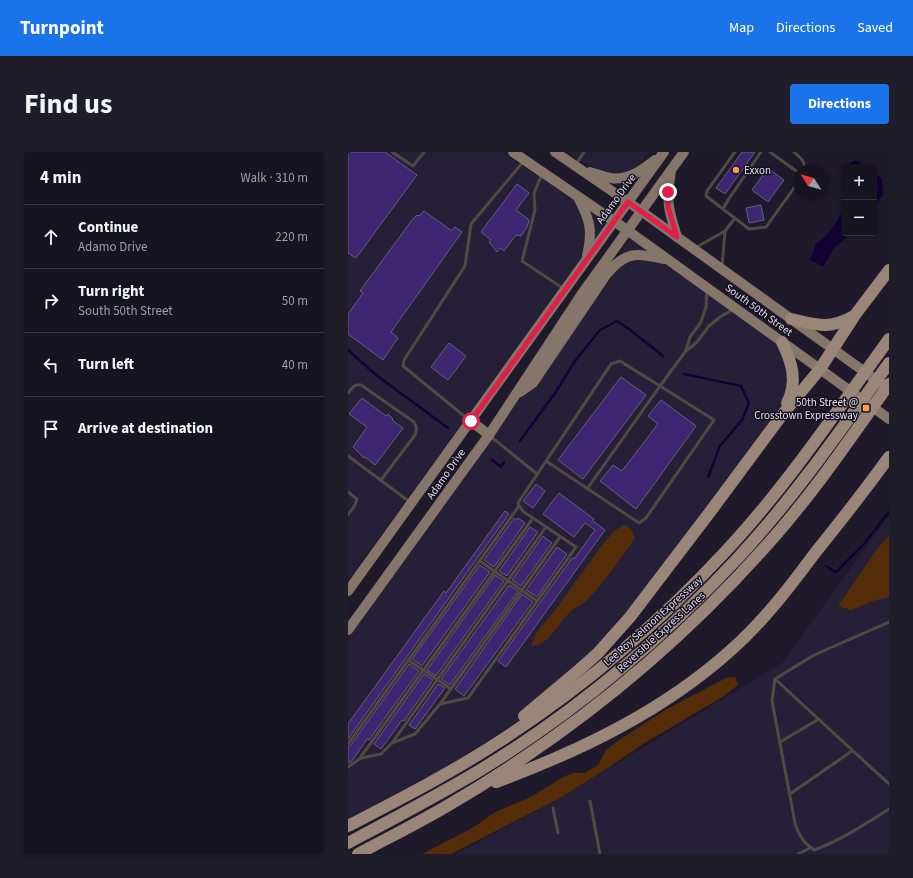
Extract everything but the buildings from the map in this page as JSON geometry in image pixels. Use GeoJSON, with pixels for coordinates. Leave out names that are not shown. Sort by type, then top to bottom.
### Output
{"type":"FeatureCollection","features":[{"type":"Feature","properties":{"kind":"highway"},"geometry":{"type":"LineString","coordinates":[[456,768],[565,683],[598,653],[616,633],[678,554],[782,415],[820,368],[855,315],[889,270]]}},
{"type":"Feature","properties":{"kind":"highway"},"geometry":{"type":"LineString","coordinates":[[791,319],[819,326],[830,326],[855,315]]}},
{"type":"Feature","properties":{"kind":"highway"},"geometry":{"type":"LineString","coordinates":[[782,342],[791,361],[794,381],[789,401],[782,415]]}},
{"type":"Feature","properties":{"kind":"highway","name":"Lee Roy Selmon Expressway"},"geometry":{"type":"LineString","coordinates":[[348,826],[456,768],[505,738],[549,708],[604,665],[657,620],[725,553],[759,514],[798,465],[885,344]]}},
{"type":"Feature","properties":{"kind":"highway","name":"Reversible Express Lanes"},"geometry":{"type":"LineString","coordinates":[[348,843],[440,794],[517,746],[597,689],[654,641],[737,559],[779,511],[817,463],[889,363]]}},
{"type":"Feature","properties":{"kind":"highway"},"geometry":{"type":"LineString","coordinates":[[358,854],[418,822],[533,752],[600,703],[652,660],[688,627],[734,581],[772,539],[812,490],[889,384]]}},
{"type":"Feature","properties":{"kind":"highway"},"geometry":{"type":"LineString","coordinates":[[474,789],[548,762],[619,727],[661,704],[698,678],[731,650],[774,606],[889,457]]}},
{"type":"Feature","properties":{"kind":"highway"},"geometry":{"type":"LineString","coordinates":[[876,475],[889,464]]}},
{"type":"Feature","properties":{"kind":"main road","name":"South 50th Street"},"geometry":{"type":"LineString","coordinates":[[513,152],[615,221],[889,419]]}},
{"type":"Feature","properties":{"kind":"main road","name":"South 50th Street"},"geometry":{"type":"LineString","coordinates":[[555,152],[641,211],[889,390]]}},
{"type":"Feature","properties":{"kind":"main road","name":"Adamo Drive"},"geometry":{"type":"LineString","coordinates":[[348,630],[489,435],[562,323],[684,152]]}},
{"type":"Feature","properties":{"kind":"main road"},"geometry":{"type":"LineString","coordinates":[[577,167],[609,178],[622,178],[638,172],[663,154]]}},
{"type":"Feature","properties":{"kind":"main road","name":"Adamo Drive"},"geometry":{"type":"LineString","coordinates":[[348,591],[663,154]]}},
{"type":"Feature","properties":{"kind":"main road"},"geometry":{"type":"LineString","coordinates":[[672,168],[668,192],[668,207],[677,237]]}},
{"type":"Feature","properties":{"kind":"main road"},"geometry":{"type":"LineString","coordinates":[[577,195],[586,214],[591,230],[586,261]]}},
{"type":"Feature","properties":{"kind":"main road"},"geometry":{"type":"LineString","coordinates":[[516,394],[533,383],[614,265],[630,255],[645,255],[669,260]]}},
{"type":"Feature","properties":{"kind":"main road"},"geometry":{"type":"LineString","coordinates":[[471,421],[489,435]]}},
{"type":"Feature","properties":{"kind":"lane"},"geometry":{"type":"LineString","coordinates":[[392,152],[412,166],[424,152]]}},
{"type":"Feature","properties":{"kind":"lane"},"geometry":{"type":"LineString","coordinates":[[577,167],[584,152]]}},
{"type":"Feature","properties":{"kind":"lane"},"geometry":{"type":"LineString","coordinates":[[735,152],[707,191],[706,196],[749,229],[766,227],[793,189]]}},
{"type":"Feature","properties":{"kind":"lane"},"geometry":{"type":"LineString","coordinates":[[724,209],[728,200],[761,152]]}},
{"type":"Feature","properties":{"kind":"lane"},"geometry":{"type":"LineString","coordinates":[[770,152],[793,169]]}},
{"type":"Feature","properties":{"kind":"lane"},"geometry":{"type":"LineString","coordinates":[[794,152],[802,158],[804,164]]}},
{"type":"Feature","properties":{"kind":"lane"},"geometry":{"type":"LineString","coordinates":[[471,421],[403,366],[404,360],[465,266],[471,224],[525,160]]}},
{"type":"Feature","properties":{"kind":"lane"},"geometry":{"type":"LineString","coordinates":[[542,172],[534,192],[535,210],[522,261],[565,290]]}},
{"type":"Feature","properties":{"kind":"lane"},"geometry":{"type":"LineString","coordinates":[[694,249],[725,231],[735,218]]}},
{"type":"Feature","properties":{"kind":"lane"},"geometry":{"type":"LineString","coordinates":[[722,269],[725,231]]}},
{"type":"Feature","properties":{"kind":"lane"},"geometry":{"type":"LineString","coordinates":[[685,352],[690,337],[701,322],[706,307],[707,287]]}},
{"type":"Feature","properties":{"kind":"lane"},"geometry":{"type":"LineString","coordinates":[[588,489],[685,352],[697,342],[709,326],[720,317],[736,308]]}},
{"type":"Feature","properties":{"kind":"lane"},"geometry":{"type":"LineString","coordinates":[[348,744],[519,506],[518,503],[538,474],[546,461],[611,364],[620,361],[714,420],[646,518],[639,523],[546,461]]}},
{"type":"Feature","properties":{"kind":"lane"},"geometry":{"type":"LineString","coordinates":[[348,393],[353,386],[357,384],[361,385],[414,422],[416,426],[417,430],[415,435],[381,480]]}},
{"type":"Feature","properties":{"kind":"lane"},"geometry":{"type":"LineString","coordinates":[[489,435],[538,474]]}},
{"type":"Feature","properties":{"kind":"lane"},"geometry":{"type":"LineString","coordinates":[[348,456],[412,503]]}},
{"type":"Feature","properties":{"kind":"lane"},"geometry":{"type":"LineString","coordinates":[[348,492],[357,499],[348,515]]}},
{"type":"Feature","properties":{"kind":"lane"},"geometry":{"type":"LineString","coordinates":[[440,704],[468,698],[576,547],[532,518],[519,506]]}},
{"type":"Feature","properties":{"kind":"lane"},"geometry":{"type":"LineString","coordinates":[[348,767],[360,758],[532,518]]}},
{"type":"Feature","properties":{"kind":"lane"},"geometry":{"type":"LineString","coordinates":[[360,758],[381,754],[392,743],[546,527]]}},
{"type":"Feature","properties":{"kind":"lane"},"geometry":{"type":"LineString","coordinates":[[392,743],[415,734],[440,704],[560,537]]}},
{"type":"Feature","properties":{"kind":"lane"},"geometry":{"type":"LineString","coordinates":[[480,561],[537,601]]}},
{"type":"Feature","properties":{"kind":"lane"},"geometry":{"type":"LineString","coordinates":[[775,679],[814,655],[889,622]]}},
{"type":"Feature","properties":{"kind":"lane"},"geometry":{"type":"LineString","coordinates":[[408,660],[451,690]]}},
{"type":"Feature","properties":{"kind":"lane"},"geometry":{"type":"LineString","coordinates":[[775,679],[889,784]]}},
{"type":"Feature","properties":{"kind":"lane"},"geometry":{"type":"LineString","coordinates":[[775,679],[772,701],[795,823],[798,834],[805,844],[814,850],[819,848],[889,810]]}},
{"type":"Feature","properties":{"kind":"lane"},"geometry":{"type":"LineString","coordinates":[[780,742],[819,719]]}},
{"type":"Feature","properties":{"kind":"lane"},"geometry":{"type":"LineString","coordinates":[[790,794],[852,750]]}},
{"type":"Feature","properties":{"kind":"lane"},"geometry":{"type":"LineString","coordinates":[[590,801],[600,854]]}},
{"type":"Feature","properties":{"kind":"lane"},"geometry":{"type":"LineString","coordinates":[[553,808],[558,833]]}},
{"type":"Feature","properties":{"kind":"lane"},"geometry":{"type":"LineString","coordinates":[[798,854],[810,848]]}},
{"type":"Feature","properties":{"kind":"shaded area"},"geometry":{"type":"Polygon","coordinates":[[[348,152],[501,152],[556,188],[615,219],[494,379],[348,580],[348,152]]]}},
{"type":"Feature","properties":{"kind":"shaded area"},"geometry":{"type":"Polygon","coordinates":[[[568,152],[649,152],[638,166],[631,172],[623,175],[604,173],[568,152]]]}},
{"type":"Feature","properties":{"kind":"shaded area"},"geometry":{"type":"Polygon","coordinates":[[[856,160],[862,164],[848,164],[856,160]]]}},
{"type":"Feature","properties":{"kind":"shaded area"},"geometry":{"type":"Polygon","coordinates":[[[877,175],[882,179],[883,195],[877,203],[877,175]]]}},
{"type":"Feature","properties":{"kind":"shaded area"},"geometry":{"type":"Polygon","coordinates":[[[841,212],[841,236],[846,236],[835,247],[823,267],[809,259],[815,245],[827,235],[841,212]]]}},
{"type":"Feature","properties":{"kind":"shaded area"},"geometry":{"type":"Polygon","coordinates":[[[634,235],[776,332],[791,369],[782,404],[654,578],[609,633],[568,677],[526,715],[445,768],[348,822],[348,629],[634,235]]]}},
{"type":"Feature","properties":{"kind":"shaded area"},"geometry":{"type":"Polygon","coordinates":[[[889,516],[889,854],[455,854],[555,801],[782,663],[889,516]]]}},
{"type":"Feature","properties":{"kind":"shaded area"},"geometry":{"type":"Polygon","coordinates":[[[624,525],[631,529],[635,538],[607,577],[586,601],[570,612],[549,638],[538,645],[531,646],[538,630],[556,609],[600,548],[614,531],[624,525]]]}},
{"type":"Feature","properties":{"kind":"shaded area"},"geometry":{"type":"Polygon","coordinates":[[[889,536],[889,597],[873,601],[851,610],[838,606],[877,549],[889,536]]]}},
{"type":"Feature","properties":{"kind":"shaded area"},"geometry":{"type":"Polygon","coordinates":[[[736,677],[738,685],[724,696],[643,744],[560,798],[451,854],[422,854],[474,827],[495,812],[531,797],[563,777],[573,773],[585,773],[598,765],[606,750],[667,709],[726,678],[736,677]]]}},
{"type":"Feature","properties":{"kind":"waterway"},"geometry":{"type":"LineString","coordinates":[[520,441],[555,393],[575,361],[600,330],[617,321],[663,356]]}},
{"type":"Feature","properties":{"kind":"waterway"},"geometry":{"type":"LineString","coordinates":[[348,350],[376,375],[448,428]]}},
{"type":"Feature","properties":{"kind":"waterway"},"geometry":{"type":"LineString","coordinates":[[684,374],[741,386],[749,403],[742,420],[720,446],[708,477]]}},
{"type":"Feature","properties":{"kind":"waterway"},"geometry":{"type":"LineString","coordinates":[[492,460],[501,467],[504,462]]}},
{"type":"Feature","properties":{"kind":"waterway"},"geometry":{"type":"LineString","coordinates":[[826,566],[836,572],[864,544],[889,512]]}},
{"type":"Feature","properties":{"kind":"place","name":"Exxon"},"geometry":{"type":"Point","coordinates":[736,170]}},
{"type":"Feature","properties":{"kind":"place","name":"50th Street @ Crosstown Expressway"},"geometry":{"type":"Point","coordinates":[866,408]}},
{"type":"Feature","properties":{"kind":"route"},"geometry":{"type":"LineString","coordinates":[[471,421],[628,202],[677,237],[668,207],[668,192]]}}]}
